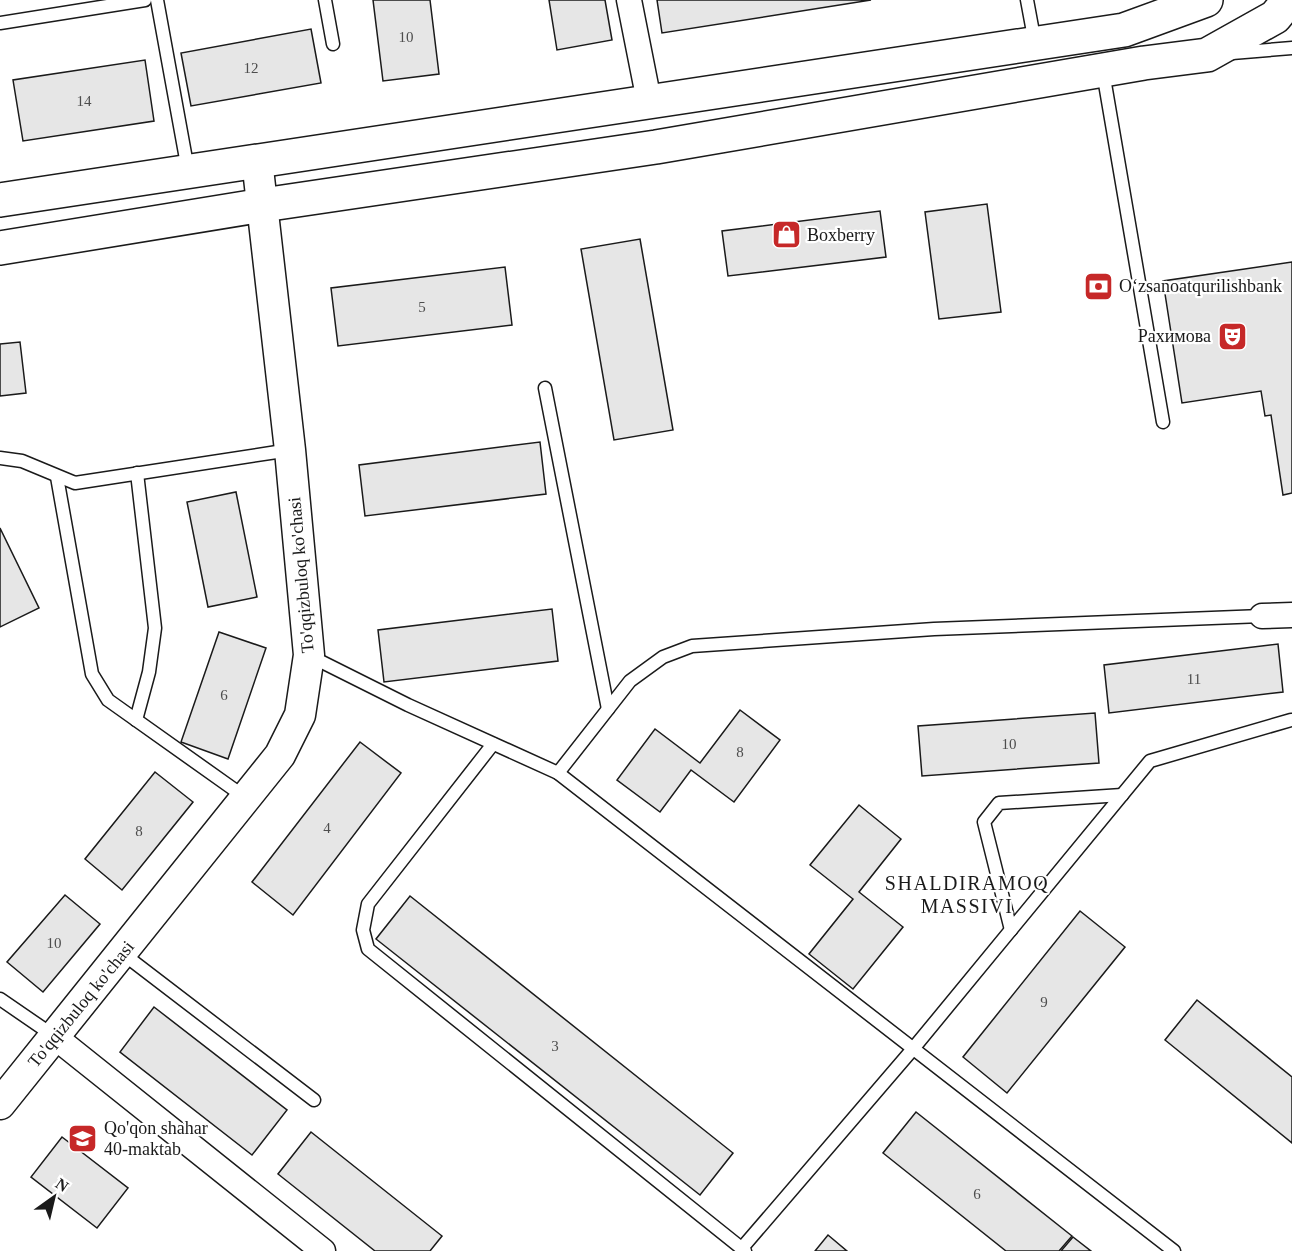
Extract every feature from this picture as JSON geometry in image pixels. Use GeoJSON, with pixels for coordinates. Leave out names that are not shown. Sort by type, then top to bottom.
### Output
{"type":"FeatureCollection","features":[{"type":"Feature","properties":{"kind":"main road"},"geometry":{"type":"LineString","coordinates":[[0,200],[1124,30],[1206,0]]}},
{"type":"Feature","properties":{"kind":"main road"},"geometry":{"type":"LineString","coordinates":[[0,248],[263,205],[656,147],[1102,70],[1207,55],[1275,16],[1289,0]]}},
{"type":"Feature","properties":{"kind":"street"},"geometry":{"type":"LineString","coordinates":[[629,0],[649,101]]}},
{"type":"Feature","properties":{"kind":"street","name":"To'qqizbuloq ko'chasi"},"geometry":{"type":"LineString","coordinates":[[0,1104],[280,755],[300,715],[309,655],[290,450],[257,160]]}},
{"type":"Feature","properties":{"kind":"street"},"geometry":{"type":"LineString","coordinates":[[1262,616],[1292,615]]}},
{"type":"Feature","properties":{"kind":"street"},"geometry":{"type":"LineString","coordinates":[[55,1037],[323,1251]]}},
{"type":"Feature","properties":{"kind":"lane"},"geometry":{"type":"LineString","coordinates":[[0,24],[145,0]]}},
{"type":"Feature","properties":{"kind":"lane"},"geometry":{"type":"LineString","coordinates":[[157,0],[188,170]]}},
{"type":"Feature","properties":{"kind":"lane"},"geometry":{"type":"LineString","coordinates":[[325,0],[333,44]]}},
{"type":"Feature","properties":{"kind":"lane"},"geometry":{"type":"LineString","coordinates":[[1027,0],[1035,43]]}},
{"type":"Feature","properties":{"kind":"lane"},"geometry":{"type":"LineString","coordinates":[[1207,55],[1292,48]]}},
{"type":"Feature","properties":{"kind":"lane"},"geometry":{"type":"LineString","coordinates":[[1102,70],[1163,422]]}},
{"type":"Feature","properties":{"kind":"lane"},"geometry":{"type":"LineString","coordinates":[[545,388],[608,709]]}},
{"type":"Feature","properties":{"kind":"lane"},"geometry":{"type":"LineString","coordinates":[[0,458],[22,461],[75,483],[290,450]]}},
{"type":"Feature","properties":{"kind":"lane"},"geometry":{"type":"LineString","coordinates":[[136,720],[149,672],[155,628],[137,473]]}},
{"type":"Feature","properties":{"kind":"lane"},"geometry":{"type":"LineString","coordinates":[[57,477],[92,674],[108,700],[246,798]]}},
{"type":"Feature","properties":{"kind":"lane"},"geometry":{"type":"LineString","coordinates":[[558,773],[630,681],[663,657],[692,646],[934,628],[1262,616]]}},
{"type":"Feature","properties":{"kind":"lane"},"geometry":{"type":"LineString","coordinates":[[309,655],[492,744],[558,773],[912,1050],[1174,1251]]}},
{"type":"Feature","properties":{"kind":"lane"},"geometry":{"type":"LineString","coordinates":[[492,744],[368,904],[363,930],[368,949],[744,1250],[1150,761],[1291,720]]}},
{"type":"Feature","properties":{"kind":"lane"},"geometry":{"type":"LineString","coordinates":[[1011,930],[984,822],[989,813],[999,803],[1122,795]]}},
{"type":"Feature","properties":{"kind":"lane"},"geometry":{"type":"LineString","coordinates":[[122,953],[314,1100]]}},
{"type":"Feature","properties":{"kind":"lane"},"geometry":{"type":"LineString","coordinates":[[0,999],[55,1037]]}},
{"type":"Feature","properties":{"kind":"building"},"geometry":{"type":"Polygon","coordinates":[[[373,0],[430,0],[439,74],[383,81],[373,0]]]}},
{"type":"Feature","properties":{"kind":"building"},"geometry":{"type":"Polygon","coordinates":[[[549,0],[605,0],[612,40],[557,50],[549,0]]]}},
{"type":"Feature","properties":{"kind":"building"},"geometry":{"type":"Polygon","coordinates":[[[657,0],[871,0],[662,33],[657,0]]]}},
{"type":"Feature","properties":{"kind":"building"},"geometry":{"type":"Polygon","coordinates":[[[311,29],[321,83],[191,106],[181,53],[311,29]]]}},
{"type":"Feature","properties":{"kind":"building"},"geometry":{"type":"Polygon","coordinates":[[[145,60],[154,121],[23,141],[13,80],[145,60]]]}},
{"type":"Feature","properties":{"kind":"building"},"geometry":{"type":"Polygon","coordinates":[[[987,204],[1001,312],[939,319],[925,212],[987,204]]]}},
{"type":"Feature","properties":{"kind":"building"},"geometry":{"type":"Polygon","coordinates":[[[880,211],[886,257],[728,276],[722,231],[880,211]]]}},
{"type":"Feature","properties":{"kind":"building"},"geometry":{"type":"Polygon","coordinates":[[[640,239],[673,430],[614,440],[581,249],[640,239]]]}},
{"type":"Feature","properties":{"kind":"building","name":"Рахимова"},"geometry":{"type":"Polygon","coordinates":[[[1292,262],[1292,493],[1283,495],[1271,415],[1265,416],[1261,391],[1182,403],[1163,281],[1292,262]]]}},
{"type":"Feature","properties":{"kind":"building"},"geometry":{"type":"Polygon","coordinates":[[[505,267],[512,325],[338,346],[331,288],[505,267]]]}},
{"type":"Feature","properties":{"kind":"building"},"geometry":{"type":"Polygon","coordinates":[[[20,342],[26,393],[0,396],[0,344],[20,342]]]}},
{"type":"Feature","properties":{"kind":"building"},"geometry":{"type":"Polygon","coordinates":[[[540,442],[546,494],[365,516],[359,465],[540,442]]]}},
{"type":"Feature","properties":{"kind":"building"},"geometry":{"type":"Polygon","coordinates":[[[236,492],[257,597],[208,607],[187,502],[236,492]]]}},
{"type":"Feature","properties":{"kind":"building"},"geometry":{"type":"Polygon","coordinates":[[[0,528],[39,608],[0,627],[0,528]]]}},
{"type":"Feature","properties":{"kind":"building"},"geometry":{"type":"Polygon","coordinates":[[[552,609],[558,661],[384,682],[378,630],[552,609]]]}},
{"type":"Feature","properties":{"kind":"building"},"geometry":{"type":"Polygon","coordinates":[[[219,632],[266,648],[228,759],[181,742],[219,632]]]}},
{"type":"Feature","properties":{"kind":"building"},"geometry":{"type":"Polygon","coordinates":[[[1278,644],[1283,692],[1109,713],[1104,665],[1278,644]]]}},
{"type":"Feature","properties":{"kind":"building"},"geometry":{"type":"Polygon","coordinates":[[[740,710],[780,740],[734,802],[691,770],[660,812],[617,780],[655,729],[700,763],[740,710]]]}},
{"type":"Feature","properties":{"kind":"building"},"geometry":{"type":"Polygon","coordinates":[[[1095,713],[1099,763],[922,776],[918,726],[1095,713]]]}},
{"type":"Feature","properties":{"kind":"building"},"geometry":{"type":"Polygon","coordinates":[[[360,742],[401,773],[293,915],[252,882],[360,742]]]}},
{"type":"Feature","properties":{"kind":"building"},"geometry":{"type":"Polygon","coordinates":[[[155,772],[193,802],[122,890],[85,859],[155,772]]]}},
{"type":"Feature","properties":{"kind":"building"},"geometry":{"type":"Polygon","coordinates":[[[859,805],[901,839],[859,892],[903,927],[853,989],[809,954],[853,899],[810,865],[859,805]]]}},
{"type":"Feature","properties":{"kind":"building"},"geometry":{"type":"Polygon","coordinates":[[[65,895],[100,924],[43,992],[7,962],[65,895]]]}},
{"type":"Feature","properties":{"kind":"building"},"geometry":{"type":"Polygon","coordinates":[[[410,896],[733,1153],[700,1195],[376,939],[410,896]]]}},
{"type":"Feature","properties":{"kind":"building"},"geometry":{"type":"Polygon","coordinates":[[[1080,911],[1125,947],[1007,1093],[963,1057],[1080,911]]]}},
{"type":"Feature","properties":{"kind":"building"},"geometry":{"type":"Polygon","coordinates":[[[1197,1000],[1292,1077],[1292,1143],[1165,1040],[1197,1000]]]}},
{"type":"Feature","properties":{"kind":"building"},"geometry":{"type":"Polygon","coordinates":[[[154,1007],[287,1110],[252,1155],[120,1052],[154,1007]]]}},
{"type":"Feature","properties":{"kind":"building"},"geometry":{"type":"Polygon","coordinates":[[[916,1112],[1072,1236],[1059,1251],[1006,1251],[883,1153],[916,1112]]]}},
{"type":"Feature","properties":{"kind":"building"},"geometry":{"type":"Polygon","coordinates":[[[311,1132],[442,1236],[430,1251],[375,1251],[278,1174],[311,1132]]]}},
{"type":"Feature","properties":{"kind":"building"},"geometry":{"type":"Polygon","coordinates":[[[62,1137],[128,1188],[97,1228],[31,1177],[62,1137]]]}},
{"type":"Feature","properties":{"kind":"building"},"geometry":{"type":"Polygon","coordinates":[[[828,1235],[847,1251],[815,1251],[828,1235]]]}},
{"type":"Feature","properties":{"kind":"building"},"geometry":{"type":"Polygon","coordinates":[[[1073,1237],[1091,1251],[1061,1251],[1073,1237]]]}},
{"type":"Feature","properties":{"kind":"place","name":"Boxberry"},"geometry":{"type":"Point","coordinates":[786,235]}},
{"type":"Feature","properties":{"kind":"place","name":"Oʻzsanoatqurilishbank"},"geometry":{"type":"Point","coordinates":[1098,286]}},
{"type":"Feature","properties":{"kind":"place","name":"Рахимова"},"geometry":{"type":"Point","coordinates":[1232,336]}},
{"type":"Feature","properties":{"kind":"place","name":"Qo'qon shahar 40-maktab"},"geometry":{"type":"Point","coordinates":[83,1138]}},
{"type":"Feature","properties":{"kind":"district","name":"SHALDIRAMOQ MASSIVI"},"geometry":{"type":"Point","coordinates":[967,894]}}]}
